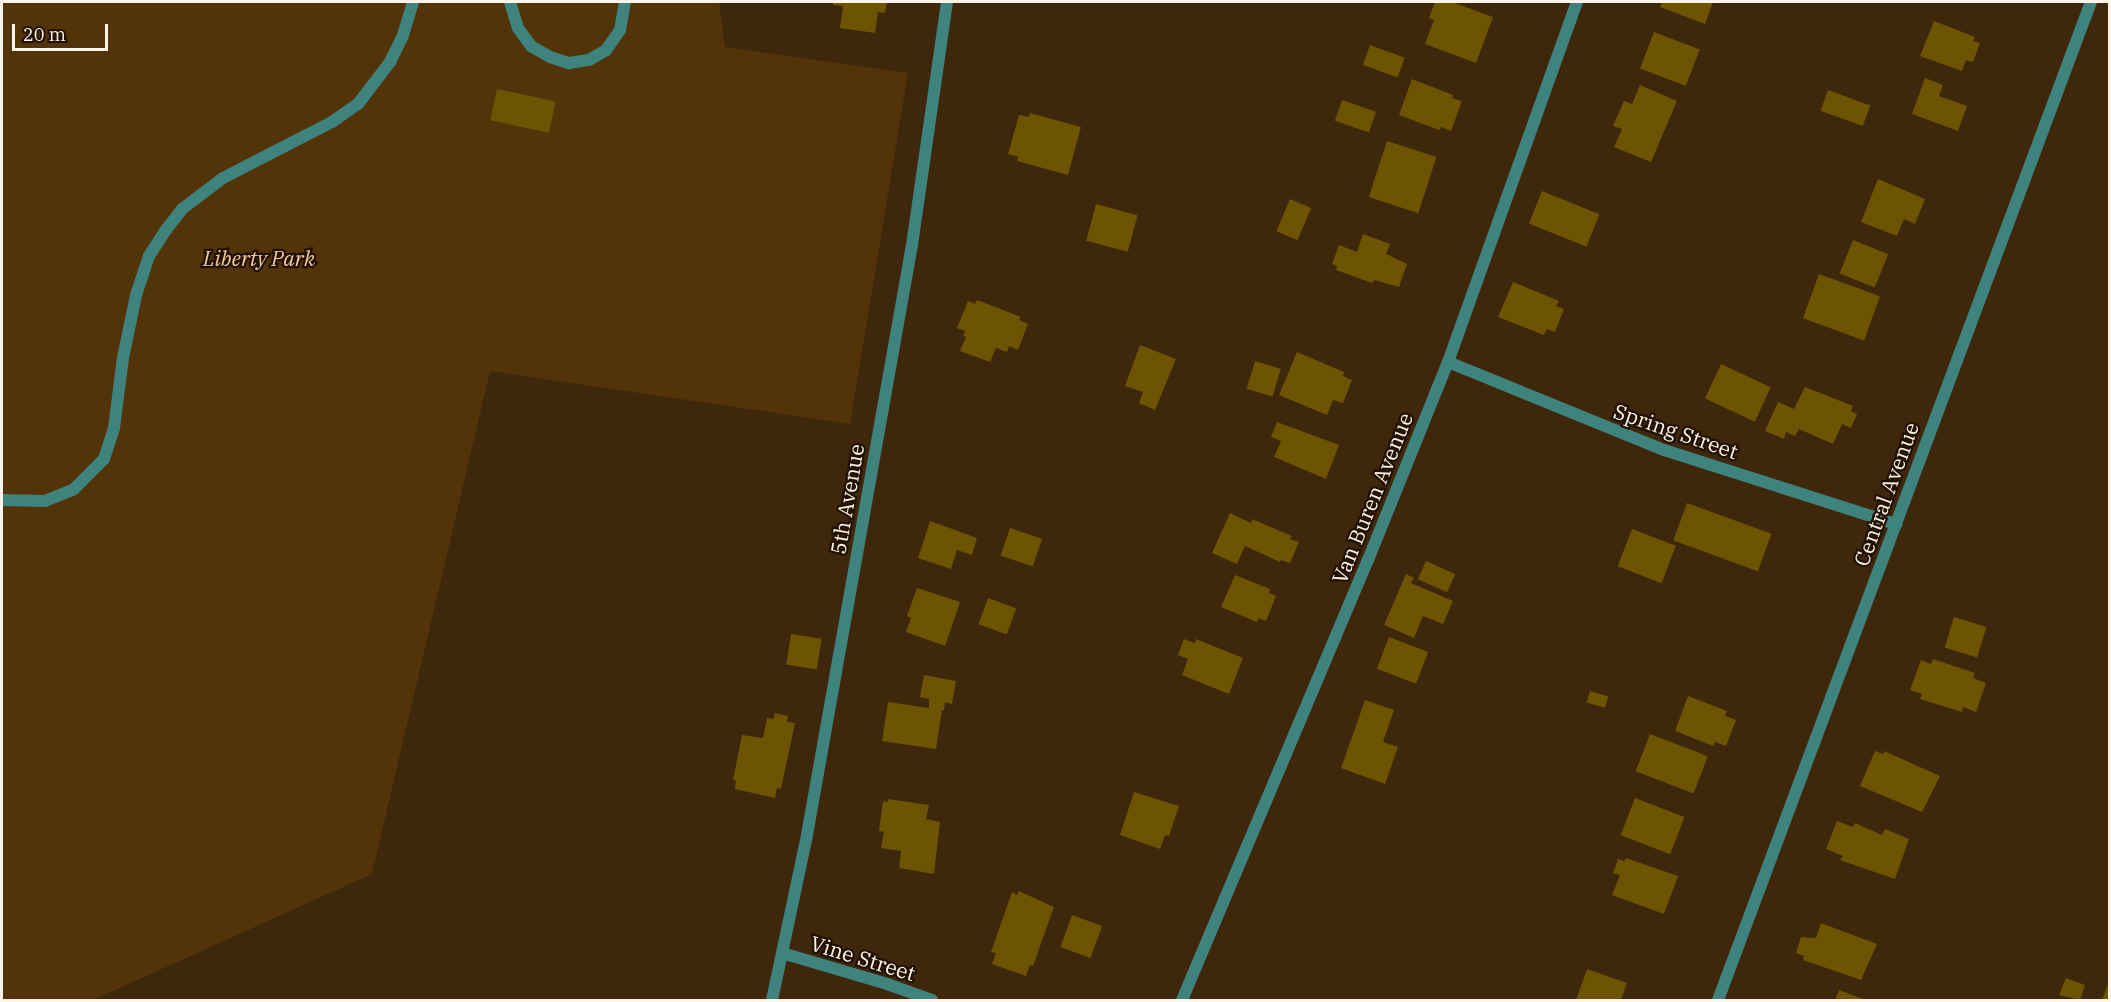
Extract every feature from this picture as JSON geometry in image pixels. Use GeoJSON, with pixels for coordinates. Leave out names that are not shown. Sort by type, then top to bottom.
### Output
{"type":"FeatureCollection","features":[{"type":"Feature","properties":{"kind":"street"},"geometry":{"type":"LineString","coordinates":[[2,500],[45,501],[74,489],[104,459],[114,428],[123,358],[136,295],[149,256],[165,231],[182,209],[223,178],[332,122],[358,104],[390,62],[403,35],[413,2]]}},
{"type":"Feature","properties":{"kind":"street"},"geometry":{"type":"LineString","coordinates":[[510,2],[518,28],[531,46],[550,57],[569,63],[589,60],[606,50],[620,30],[625,2]]}},
{"type":"Feature","properties":{"kind":"street","name":"5th Avenue"},"geometry":{"type":"LineString","coordinates":[[772,1000],[807,835],[912,245],[947,2]]}},
{"type":"Feature","properties":{"kind":"street","name":"Van Buren Avenue"},"geometry":{"type":"LineString","coordinates":[[1182,1000],[1350,604],[1448,363],[1577,2]]}},
{"type":"Feature","properties":{"kind":"street","name":"Central Avenue"},"geometry":{"type":"LineString","coordinates":[[1718,1000],[2091,2]]}},
{"type":"Feature","properties":{"kind":"street","name":"Spring Street"},"geometry":{"type":"LineString","coordinates":[[1448,363],[1664,450],[1896,524]]}},
{"type":"Feature","properties":{"kind":"street","name":"Vine Street"},"geometry":{"type":"LineString","coordinates":[[782,953],[887,984],[932,1000]]}},
{"type":"Feature","properties":{"kind":"green space","name":"Liberty Park"},"geometry":{"type":"Polygon","coordinates":[[[2,2],[719,2],[725,47],[908,73],[850,424],[490,371],[372,874],[93,1000],[2,1000],[2,2]]]}},
{"type":"Feature","properties":{"kind":"building"},"geometry":{"type":"Polygon","coordinates":[[[833,2],[887,2],[885,13],[878,12],[875,33],[840,28],[843,6],[833,5],[833,2]]]}},
{"type":"Feature","properties":{"kind":"building"},"geometry":{"type":"Polygon","coordinates":[[[1435,2],[1452,2],[1493,17],[1476,63],[1425,44],[1434,20],[1429,18],[1435,2]]]}},
{"type":"Feature","properties":{"kind":"building"},"geometry":{"type":"Polygon","coordinates":[[[1662,2],[1713,2],[1705,24],[1660,7],[1662,2]]]}},
{"type":"Feature","properties":{"kind":"building"},"geometry":{"type":"Polygon","coordinates":[[[1934,21],[1975,37],[1973,41],[1980,43],[1973,62],[1966,60],[1962,71],[1920,56],[1934,21]]]}},
{"type":"Feature","properties":{"kind":"building"},"geometry":{"type":"Polygon","coordinates":[[[1654,32],[1700,50],[1686,86],[1640,68],[1654,32]]]}},
{"type":"Feature","properties":{"kind":"building"},"geometry":{"type":"Polygon","coordinates":[[[1370,45],[1405,58],[1398,77],[1363,65],[1370,45]]]}},
{"type":"Feature","properties":{"kind":"building"},"geometry":{"type":"Polygon","coordinates":[[[1925,78],[1943,85],[1939,96],[1967,106],[1958,131],[1912,114],[1925,78]]]}},
{"type":"Feature","properties":{"kind":"building"},"geometry":{"type":"Polygon","coordinates":[[[1412,79],[1453,95],[1452,98],[1462,101],[1451,131],[1441,127],[1439,130],[1399,115],[1412,79]]]}},
{"type":"Feature","properties":{"kind":"building"},"geometry":{"type":"Polygon","coordinates":[[[1640,85],[1677,101],[1651,162],[1614,147],[1622,129],[1613,126],[1624,101],[1632,104],[1640,85]]]}},
{"type":"Feature","properties":{"kind":"building"},"geometry":{"type":"Polygon","coordinates":[[[497,89],[556,101],[549,133],[490,120],[497,89]]]}},
{"type":"Feature","properties":{"kind":"building"},"geometry":{"type":"Polygon","coordinates":[[[1828,90],[1870,105],[1863,126],[1820,111],[1828,90]]]}},
{"type":"Feature","properties":{"kind":"building"},"geometry":{"type":"Polygon","coordinates":[[[1342,100],[1376,112],[1369,133],[1335,121],[1342,100]]]}},
{"type":"Feature","properties":{"kind":"building"},"geometry":{"type":"Polygon","coordinates":[[[1030,113],[1081,127],[1068,175],[1017,161],[1018,157],[1008,154],[1019,115],[1029,117],[1030,113]]]}},
{"type":"Feature","properties":{"kind":"building"},"geometry":{"type":"Polygon","coordinates":[[[1387,141],[1436,157],[1418,213],[1369,197],[1387,141]]]}},
{"type":"Feature","properties":{"kind":"building"},"geometry":{"type":"Polygon","coordinates":[[[1878,179],[1925,199],[1915,224],[1904,219],[1897,236],[1861,222],[1878,179]]]}},
{"type":"Feature","properties":{"kind":"building"},"geometry":{"type":"Polygon","coordinates":[[[1542,191],[1599,214],[1586,247],[1529,223],[1542,191]]]}},
{"type":"Feature","properties":{"kind":"building"},"geometry":{"type":"Polygon","coordinates":[[[1290,199],[1311,208],[1297,240],[1276,231],[1290,199]]]}},
{"type":"Feature","properties":{"kind":"building"},"geometry":{"type":"Polygon","coordinates":[[[1096,204],[1138,215],[1128,252],[1086,241],[1096,204]]]}},
{"type":"Feature","properties":{"kind":"building"},"geometry":{"type":"Polygon","coordinates":[[[1363,234],[1390,244],[1386,254],[1407,264],[1399,287],[1374,280],[1372,283],[1336,270],[1337,266],[1332,264],[1339,245],[1357,252],[1363,234]]]}},
{"type":"Feature","properties":{"kind":"building"},"geometry":{"type":"Polygon","coordinates":[[[1853,240],[1888,254],[1875,288],[1840,273],[1853,240]]]}},
{"type":"Feature","properties":{"kind":"building"},"geometry":{"type":"Polygon","coordinates":[[[1819,274],[1880,296],[1864,340],[1803,318],[1819,274]]]}},
{"type":"Feature","properties":{"kind":"building"},"geometry":{"type":"Polygon","coordinates":[[[1513,282],[1559,301],[1556,306],[1564,309],[1555,332],[1547,329],[1544,335],[1498,317],[1513,282]]]}},
{"type":"Feature","properties":{"kind":"building"},"geometry":{"type":"Polygon","coordinates":[[[977,300],[1021,317],[1019,320],[1028,324],[1018,350],[1009,346],[1007,352],[996,348],[990,362],[960,351],[966,337],[963,336],[965,331],[957,328],[968,301],[975,304],[977,300]]]}},
{"type":"Feature","properties":{"kind":"building"},"geometry":{"type":"Polygon","coordinates":[[[1140,345],[1176,359],[1155,410],[1139,403],[1143,392],[1125,386],[1140,345]]]}},
{"type":"Feature","properties":{"kind":"building"},"geometry":{"type":"Polygon","coordinates":[[[1297,352],[1344,372],[1343,376],[1352,380],[1343,403],[1333,400],[1327,415],[1279,395],[1297,352]]]}},
{"type":"Feature","properties":{"kind":"building"},"geometry":{"type":"Polygon","coordinates":[[[1255,361],[1281,369],[1272,397],[1247,389],[1255,361]]]}},
{"type":"Feature","properties":{"kind":"building"},"geometry":{"type":"Polygon","coordinates":[[[1721,364],[1771,387],[1755,422],[1705,398],[1721,364]]]}},
{"type":"Feature","properties":{"kind":"building"},"geometry":{"type":"Polygon","coordinates":[[[1805,387],[1853,406],[1851,411],[1857,414],[1851,428],[1842,424],[1833,444],[1799,429],[1795,436],[1786,432],[1784,439],[1765,431],[1778,402],[1794,409],[1805,387]]]}},
{"type":"Feature","properties":{"kind":"building"},"geometry":{"type":"Polygon","coordinates":[[[1277,422],[1339,445],[1326,479],[1274,457],[1281,441],[1271,437],[1277,422]]]}},
{"type":"Feature","properties":{"kind":"building"},"geometry":{"type":"Polygon","coordinates":[[[1687,503],[1772,534],[1758,571],[1673,541],[1687,503]]]}},
{"type":"Feature","properties":{"kind":"building"},"geometry":{"type":"Polygon","coordinates":[[[1230,513],[1251,523],[1252,519],[1292,536],[1290,539],[1299,542],[1290,563],[1281,560],[1280,562],[1245,546],[1237,564],[1212,553],[1230,513]]]}},
{"type":"Feature","properties":{"kind":"building"},"geometry":{"type":"Polygon","coordinates":[[[930,521],[977,538],[972,555],[957,550],[951,569],[918,558],[930,521]]]}},
{"type":"Feature","properties":{"kind":"building"},"geometry":{"type":"Polygon","coordinates":[[[1010,528],[1042,539],[1033,566],[1001,555],[1010,528]]]}},
{"type":"Feature","properties":{"kind":"building"},"geometry":{"type":"Polygon","coordinates":[[[1632,529],[1676,546],[1662,583],[1618,566],[1632,529]]]}},
{"type":"Feature","properties":{"kind":"building"},"geometry":{"type":"Polygon","coordinates":[[[1426,561],[1455,574],[1447,592],[1418,579],[1426,561]]]}},
{"type":"Feature","properties":{"kind":"building"},"geometry":{"type":"Polygon","coordinates":[[[1406,574],[1414,578],[1411,583],[1453,601],[1443,624],[1423,616],[1414,638],[1384,625],[1406,574]]]}},
{"type":"Feature","properties":{"kind":"building"},"geometry":{"type":"Polygon","coordinates":[[[1235,575],[1270,589],[1269,593],[1276,596],[1266,621],[1259,618],[1257,622],[1221,607],[1235,575]]]}},
{"type":"Feature","properties":{"kind":"building"},"geometry":{"type":"Polygon","coordinates":[[[917,588],[960,602],[945,646],[906,632],[911,618],[907,616],[917,588]]]}},
{"type":"Feature","properties":{"kind":"building"},"geometry":{"type":"Polygon","coordinates":[[[988,598],[1016,608],[1007,635],[978,624],[988,598]]]}},
{"type":"Feature","properties":{"kind":"building"},"geometry":{"type":"Polygon","coordinates":[[[1954,617],[1987,627],[1977,658],[1945,648],[1954,617]]]}},
{"type":"Feature","properties":{"kind":"building"},"geometry":{"type":"Polygon","coordinates":[[[791,634],[822,639],[817,669],[786,665],[791,634]]]}},
{"type":"Feature","properties":{"kind":"building"},"geometry":{"type":"Polygon","coordinates":[[[1389,637],[1428,652],[1416,684],[1377,669],[1389,637]]]}},
{"type":"Feature","properties":{"kind":"building"},"geometry":{"type":"Polygon","coordinates":[[[1184,639],[1195,643],[1196,639],[1243,658],[1229,694],[1182,675],[1188,659],[1178,655],[1184,639]]]}},
{"type":"Feature","properties":{"kind":"building"},"geometry":{"type":"Polygon","coordinates":[[[1933,659],[1975,673],[1973,678],[1986,683],[1976,712],[1963,707],[1962,712],[1920,699],[1922,694],[1910,690],[1921,660],[1931,664],[1933,659]]]}},
{"type":"Feature","properties":{"kind":"building"},"geometry":{"type":"Polygon","coordinates":[[[924,675],[956,681],[952,704],[945,702],[944,710],[942,710],[936,749],[882,741],[888,702],[929,708],[929,699],[920,697],[924,675]]]}},
{"type":"Feature","properties":{"kind":"building"},"geometry":{"type":"Polygon","coordinates":[[[1590,691],[1608,696],[1605,708],[1587,703],[1590,691]]]}},
{"type":"Feature","properties":{"kind":"building"},"geometry":{"type":"Polygon","coordinates":[[[1688,696],[1727,711],[1725,716],[1736,720],[1726,746],[1715,742],[1713,746],[1675,731],[1688,696]]]}},
{"type":"Feature","properties":{"kind":"building"},"geometry":{"type":"Polygon","coordinates":[[[1365,700],[1394,710],[1383,742],[1398,747],[1385,784],[1341,768],[1365,700]]]}},
{"type":"Feature","properties":{"kind":"building"},"geometry":{"type":"Polygon","coordinates":[[[775,713],[788,716],[787,722],[795,723],[781,789],[777,788],[775,798],[735,789],[736,780],[733,780],[742,735],[763,738],[767,718],[773,719],[775,713]]]}},
{"type":"Feature","properties":{"kind":"building"},"geometry":{"type":"Polygon","coordinates":[[[1650,734],[1708,756],[1694,794],[1636,771],[1650,734]]]}},
{"type":"Feature","properties":{"kind":"building"},"geometry":{"type":"Polygon","coordinates":[[[1875,751],[1883,754],[1884,751],[1940,776],[1922,812],[1860,786],[1875,751]]]}},
{"type":"Feature","properties":{"kind":"building"},"geometry":{"type":"Polygon","coordinates":[[[1134,792],[1179,806],[1169,836],[1165,835],[1160,849],[1120,835],[1134,792]]]}},
{"type":"Feature","properties":{"kind":"building"},"geometry":{"type":"Polygon","coordinates":[[[1635,798],[1684,817],[1670,854],[1621,835],[1635,798]]]}},
{"type":"Feature","properties":{"kind":"building"},"geometry":{"type":"Polygon","coordinates":[[[888,799],[929,805],[926,819],[940,822],[934,874],[899,868],[901,851],[881,848],[884,832],[879,831],[883,801],[888,802],[888,799]]]}},
{"type":"Feature","properties":{"kind":"building"},"geometry":{"type":"Polygon","coordinates":[[[1837,821],[1853,827],[1855,823],[1882,835],[1885,829],[1909,839],[1895,879],[1840,860],[1843,856],[1826,849],[1837,821]]]}},
{"type":"Feature","properties":{"kind":"building"},"geometry":{"type":"Polygon","coordinates":[[[1626,858],[1678,876],[1664,914],[1612,895],[1620,875],[1613,873],[1618,859],[1624,861],[1626,858]]]}},
{"type":"Feature","properties":{"kind":"building"},"geometry":{"type":"Polygon","coordinates":[[[1019,891],[1054,907],[1033,966],[1030,965],[1026,976],[992,964],[996,953],[991,952],[1012,892],[1017,895],[1019,891]]]}},
{"type":"Feature","properties":{"kind":"building"},"geometry":{"type":"Polygon","coordinates":[[[1072,915],[1102,926],[1090,958],[1060,947],[1072,915]]]}},
{"type":"Feature","properties":{"kind":"building"},"geometry":{"type":"Polygon","coordinates":[[[1821,923],[1877,944],[1861,980],[1803,960],[1804,956],[1796,953],[1801,937],[1816,938],[1821,923]]]}},
{"type":"Feature","properties":{"kind":"building"},"geometry":{"type":"Polygon","coordinates":[[[1587,969],[1627,983],[1621,1000],[1576,1000],[1587,969]]]}},
{"type":"Feature","properties":{"kind":"building"},"geometry":{"type":"Polygon","coordinates":[[[2066,978],[2085,985],[2080,1000],[2059,995],[2066,978]]]}},
{"type":"Feature","properties":{"kind":"building"},"geometry":{"type":"Polygon","coordinates":[[[2109,982],[2110,1000],[2102,1000],[2109,982]]]}},
{"type":"Feature","properties":{"kind":"building"},"geometry":{"type":"Polygon","coordinates":[[[1839,990],[1866,1000],[1835,1000],[1839,990]]]}}]}
